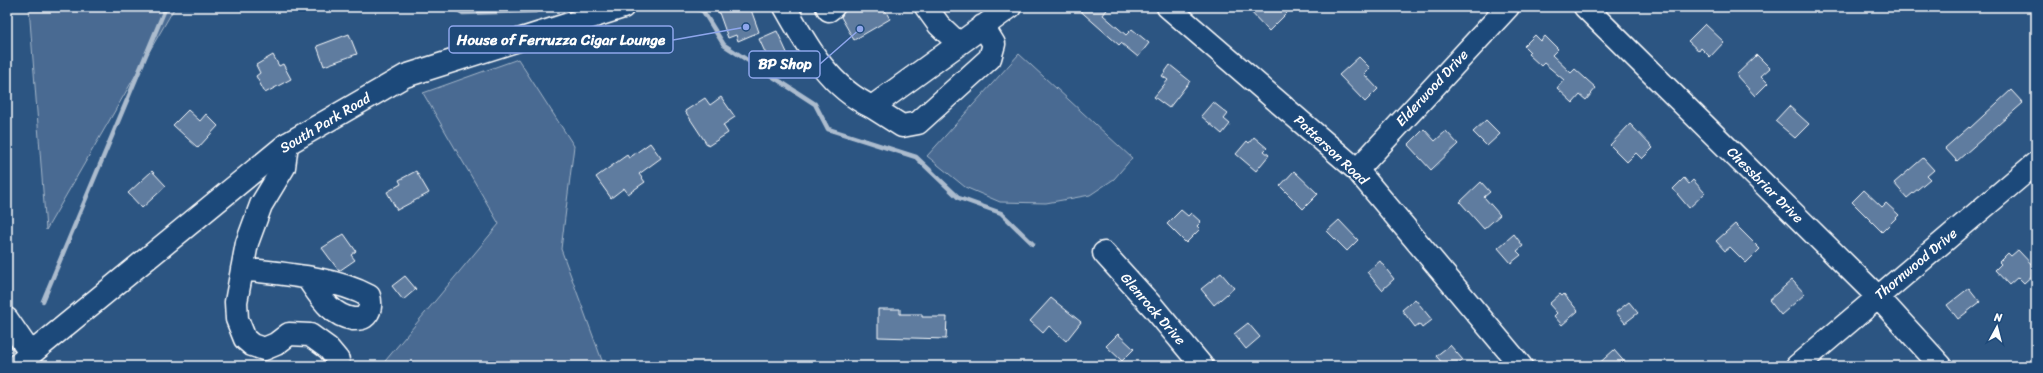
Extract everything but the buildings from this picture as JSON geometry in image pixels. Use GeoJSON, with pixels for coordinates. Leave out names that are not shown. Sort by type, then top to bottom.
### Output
{"type":"FeatureCollection","features":[{"type":"Feature","properties":{"kind":"street"},"geometry":{"type":"LineString","coordinates":[[564,26],[577,7]]}},
{"type":"Feature","properties":{"kind":"street","name":"South Park Road"},"geometry":{"type":"LineString","coordinates":[[24,360],[287,144],[405,76],[623,7]]}},
{"type":"Feature","properties":{"kind":"street"},"geometry":{"type":"LineString","coordinates":[[785,7],[810,52],[841,88],[902,126],[918,123],[990,58],[994,44],[983,26]]}},
{"type":"Feature","properties":{"kind":"street"},"geometry":{"type":"LineString","coordinates":[[827,7],[829,10],[833,7]]}},
{"type":"Feature","properties":{"kind":"street"},"geometry":{"type":"LineString","coordinates":[[926,7],[939,25],[959,44]]}},
{"type":"Feature","properties":{"kind":"street"},"geometry":{"type":"LineString","coordinates":[[872,107],[1010,7]]}},
{"type":"Feature","properties":{"kind":"street","name":"Patterson Road"},"geometry":{"type":"LineString","coordinates":[[1168,7],[1357,170],[1521,366]]}},
{"type":"Feature","properties":{"kind":"street","name":"Elderwood Drive"},"geometry":{"type":"LineString","coordinates":[[1357,170],[1508,7]]}},
{"type":"Feature","properties":{"kind":"street","name":"Chessbriar Drive"},"geometry":{"type":"LineString","coordinates":[[1585,7],[1878,297],[1941,366]]}},
{"type":"Feature","properties":{"kind":"street"},"geometry":{"type":"LineString","coordinates":[[287,144],[284,167],[261,205],[247,242],[236,302],[236,319],[245,339],[252,345],[264,349],[276,344],[289,334],[310,335],[328,348],[338,360]]}},
{"type":"Feature","properties":{"kind":"street","name":"Thornwood Drive"},"geometry":{"type":"LineString","coordinates":[[1796,366],[2036,163]]}},
{"type":"Feature","properties":{"kind":"street","name":"Glenrock Drive"},"geometry":{"type":"LineString","coordinates":[[1104,253],[1153,307],[1202,366]]}},
{"type":"Feature","properties":{"kind":"street"},"geometry":{"type":"LineString","coordinates":[[242,269],[308,279]]}},
{"type":"Feature","properties":{"kind":"street"},"geometry":{"type":"LineString","coordinates":[[7,319],[24,360]]}},
{"type":"Feature","properties":{"kind":"shaded area"},"geometry":{"type":"Polygon","coordinates":[[[29,7],[175,7],[46,230],[29,7]]]}},
{"type":"Feature","properties":{"kind":"shaded area"},"geometry":{"type":"Polygon","coordinates":[[[1019,54],[1132,158],[1114,179],[1090,195],[1046,203],[1000,202],[965,187],[927,156],[1019,54]]]}},
{"type":"Feature","properties":{"kind":"shaded area"},"geometry":{"type":"Polygon","coordinates":[[[518,59],[574,146],[561,249],[604,366],[381,366],[499,224],[423,93],[518,59]]]}},
{"type":"Feature","properties":{"kind":"waterway"},"geometry":{"type":"LineString","coordinates":[[43,301],[166,7]]}},
{"type":"Feature","properties":{"kind":"waterway"},"geometry":{"type":"LineString","coordinates":[[453,7],[463,13],[536,11],[542,7]]}},
{"type":"Feature","properties":{"kind":"waterway"},"geometry":{"type":"LineString","coordinates":[[692,7],[703,11],[724,45],[815,104],[828,129],[916,157],[959,198],[1001,213],[1033,244]]}},
{"type":"Feature","properties":{"kind":"place","name":"House of Ferruzza Cigar Lounge"},"geometry":{"type":"Point","coordinates":[746,27]}},
{"type":"Feature","properties":{"kind":"place","name":"BP Shop"},"geometry":{"type":"Point","coordinates":[860,29]}}]}
